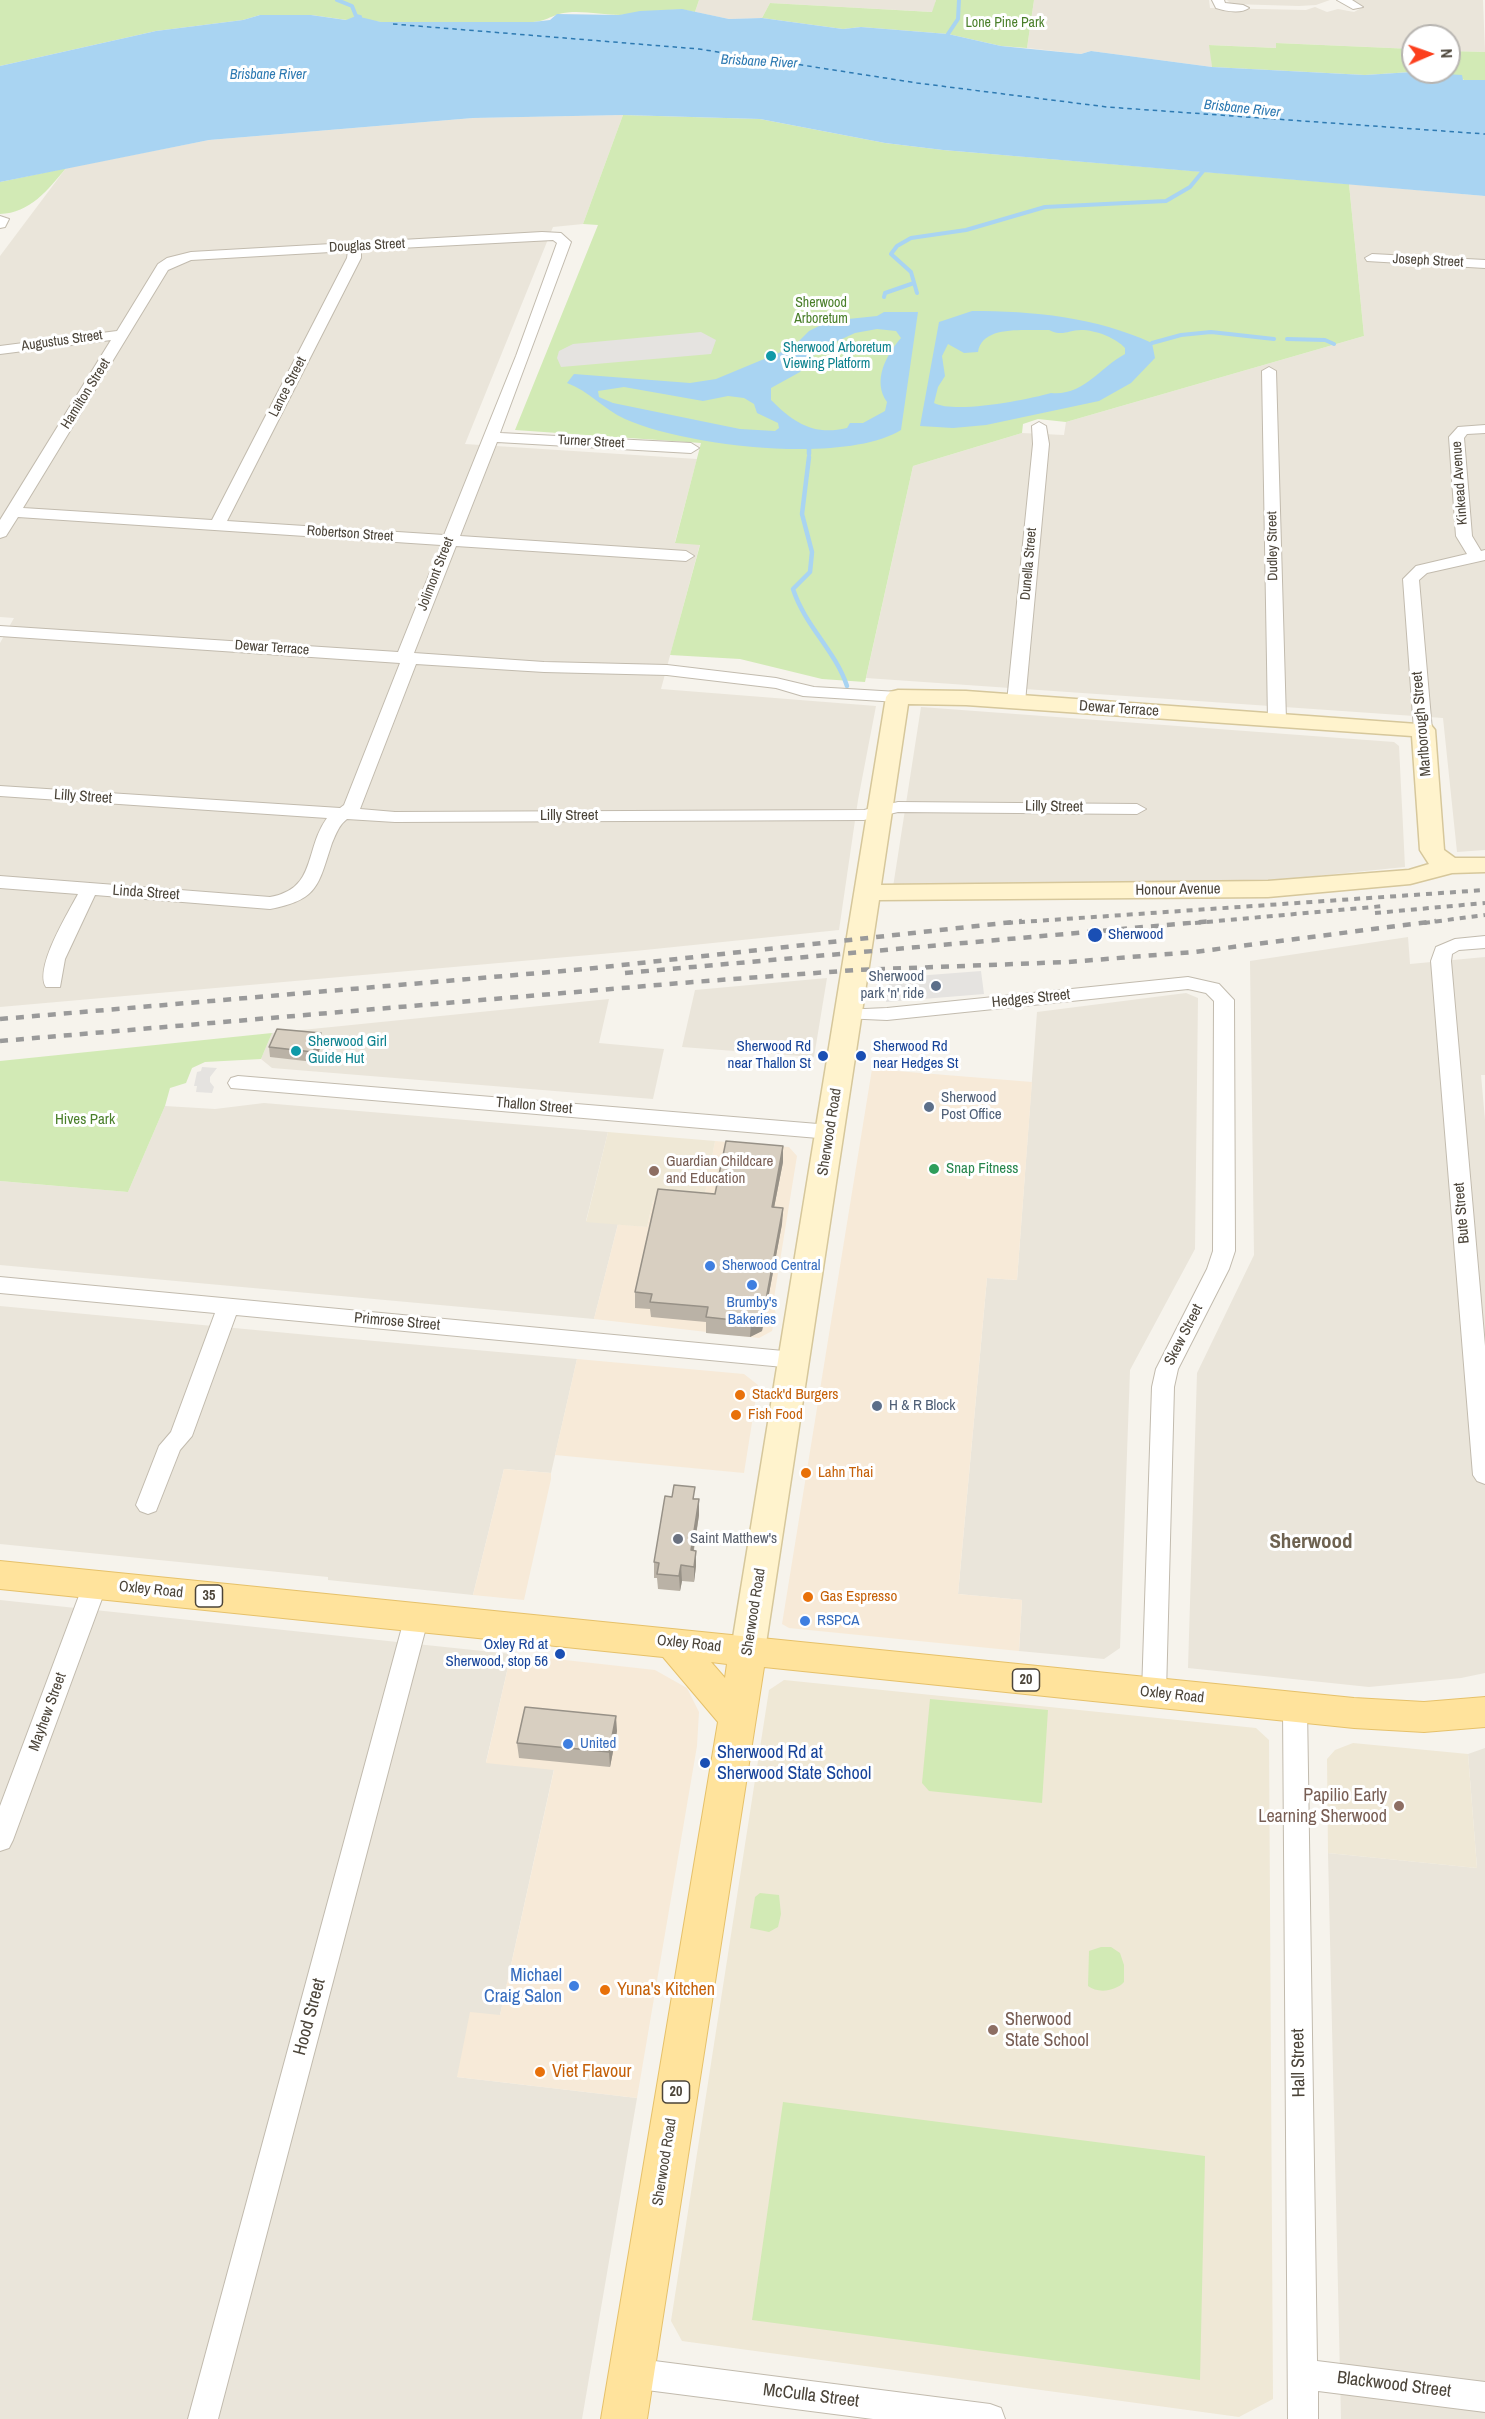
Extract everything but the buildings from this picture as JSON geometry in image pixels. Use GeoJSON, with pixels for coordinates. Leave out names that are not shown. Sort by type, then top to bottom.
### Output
{"type":"FeatureCollection","features":[{"type":"Feature","properties":{"kind":"main road","name":"Oxley Road"},"geometry":{"type":"LineString","coordinates":[[0,1575],[1296,1707],[1424,1717],[1485,1712]]}},
{"type":"Feature","properties":{"kind":"main road"},"geometry":{"type":"LineString","coordinates":[[672,1642],[737,1718]]}},
{"type":"Feature","properties":{"kind":"main road","name":"Sherwood Road"},"geometry":{"type":"LineString","coordinates":[[624,2419],[748,1650]]}},
{"type":"Feature","properties":{"kind":"street"},"geometry":{"type":"LineString","coordinates":[[1218,0],[1220,6],[1243,8]]}},
{"type":"Feature","properties":{"kind":"street"},"geometry":{"type":"LineString","coordinates":[[1331,6],[1343,0],[1358,7]]}},
{"type":"Feature","properties":{"kind":"street","name":"Douglas Street"},"geometry":{"type":"LineString","coordinates":[[175,259],[542,236],[559,237]]}},
{"type":"Feature","properties":{"kind":"street","name":"Jolimont Street"},"geometry":{"type":"LineString","coordinates":[[292,899],[308,888],[333,822],[352,808],[408,663],[406,653],[564,245],[559,237]]}},
{"type":"Feature","properties":{"kind":"street","name":"Lance Street"},"geometry":{"type":"LineString","coordinates":[[217,525],[354,258],[355,247]]}},
{"type":"Feature","properties":{"kind":"street","name":"Joseph Street"},"geometry":{"type":"LineString","coordinates":[[1372,258],[1485,264]]}},
{"type":"Feature","properties":{"kind":"street","name":"Hamilton Street"},"geometry":{"type":"LineString","coordinates":[[0,533],[163,267],[175,259]]}},
{"type":"Feature","properties":{"kind":"street","name":"Augustus Street"},"geometry":{"type":"LineString","coordinates":[[0,350],[123,334]]}},
{"type":"Feature","properties":{"kind":"street","name":"Dudley Street"},"geometry":{"type":"LineString","coordinates":[[1269,371],[1277,720]]}},
{"type":"Feature","properties":{"kind":"street","name":"Dunella Street"},"geometry":{"type":"LineString","coordinates":[[1016,702],[1041,444],[1039,426]]}},
{"type":"Feature","properties":{"kind":"street","name":"Kinkead Avenue"},"geometry":{"type":"LineString","coordinates":[[1481,556],[1464,536],[1456,437],[1463,430],[1485,429]]}},
{"type":"Feature","properties":{"kind":"street","name":"Turner Street"},"geometry":{"type":"LineString","coordinates":[[490,437],[691,448]]}},
{"type":"Feature","properties":{"kind":"street","name":"Robertson Street"},"geometry":{"type":"LineString","coordinates":[[13,512],[686,556]]}},
{"type":"Feature","properties":{"kind":"street","name":"Marlborough Street"},"geometry":{"type":"LineString","coordinates":[[1451,866],[1438,859],[1432,850],[1411,582],[1414,574],[1426,568],[1481,556]]}},
{"type":"Feature","properties":{"kind":"street","name":"Dewar Terrace"},"geometry":{"type":"LineString","coordinates":[[0,631],[544,667],[672,682],[815,692],[1016,702],[1423,730]]}},
{"type":"Feature","properties":{"kind":"street","name":"Sherwood Road"},"geometry":{"type":"LineString","coordinates":[[748,1650],[898,697]]}},
{"type":"Feature","properties":{"kind":"street","name":"Lilly Street"},"geometry":{"type":"LineString","coordinates":[[0,791],[342,815],[864,815],[898,807],[1137,809]]}},
{"type":"Feature","properties":{"kind":"street","name":"Honour Avenue"},"geometry":{"type":"LineString","coordinates":[[868,893],[1268,889],[1410,877],[1451,866],[1485,866]]}},
{"type":"Feature","properties":{"kind":"street","name":"Linda Street"},"geometry":{"type":"LineString","coordinates":[[0,882],[261,902],[292,899]]}},
{"type":"Feature","properties":{"kind":"street"},"geometry":{"type":"LineString","coordinates":[[53,983],[55,959],[89,889]]}},
{"type":"Feature","properties":{"kind":"street","name":"Bute Street"},"geometry":{"type":"LineString","coordinates":[[1485,942],[1455,945],[1443,951],[1441,968],[1483,1416],[1485,1475]]}},
{"type":"Feature","properties":{"kind":"street","name":"Hedges Street"},"geometry":{"type":"LineString","coordinates":[[849,1014],[887,1014],[1180,983],[1196,983],[1212,988]]}},
{"type":"Feature","properties":{"kind":"street","name":"Skew Street"},"geometry":{"type":"LineString","coordinates":[[1154,1693],[1163,1387],[1167,1369],[1218,1269],[1224,1251],[1225,1004],[1222,996],[1212,988]]}},
{"type":"Feature","properties":{"kind":"street","name":"Thallon Street"},"geometry":{"type":"LineString","coordinates":[[238,1083],[830,1132]]}},
{"type":"Feature","properties":{"kind":"street","name":"Primrose Street"},"geometry":{"type":"LineString","coordinates":[[0,1285],[794,1360]]}},
{"type":"Feature","properties":{"kind":"street"},"geometry":{"type":"LineString","coordinates":[[148,1504],[170,1446],[181,1436],[228,1306]]}},
{"type":"Feature","properties":{"kind":"street","name":"Mayhew Street"},"geometry":{"type":"LineString","coordinates":[[0,1840],[95,1585]]}},
{"type":"Feature","properties":{"kind":"street","name":"Hood Street"},"geometry":{"type":"LineString","coordinates":[[203,2419],[417,1616]]}},
{"type":"Feature","properties":{"kind":"street","name":"Hall Street"},"geometry":{"type":"LineString","coordinates":[[1296,1707],[1303,2419]]}},
{"type":"Feature","properties":{"kind":"street","name":"McCulla Street"},"geometry":{"type":"LineString","coordinates":[[631,2373],[990,2419]]}},
{"type":"Feature","properties":{"kind":"street","name":"Blackwood Street"},"geometry":{"type":"LineString","coordinates":[[1302,2374],[1485,2397]]}},
{"type":"Feature","properties":{"kind":"shaded area"},"geometry":{"type":"Polygon","coordinates":[[[699,0],[936,0],[933,12],[770,3],[762,18],[729,19],[695,12],[699,0]]]}},
{"type":"Feature","properties":{"kind":"shaded area"},"geometry":{"type":"Polygon","coordinates":[[[1034,0],[1209,0],[1210,8],[1306,10],[1315,7],[1327,12],[1338,9],[1354,12],[1363,7],[1352,0],[1483,0],[1485,52],[1461,51],[1461,24],[1401,24],[1401,48],[1277,43],[1277,48],[1210,45],[1212,67],[1091,51],[1081,54],[1027,48],[1034,0]]]}},
{"type":"Feature","properties":{"kind":"shaded area"},"geometry":{"type":"Polygon","coordinates":[[[1227,0],[1330,0],[1316,5],[1299,6],[1231,4],[1227,0]]]}},
{"type":"Feature","properties":{"kind":"shaded area"},"geometry":{"type":"Polygon","coordinates":[[[623,115],[583,224],[553,227],[465,444],[697,459],[675,542],[700,544],[661,689],[876,706],[858,800],[839,930],[635,951],[0,1007],[0,643],[14,618],[0,617],[0,256],[66,168],[209,140],[473,118],[623,115]]]}},
{"type":"Feature","properties":{"kind":"shaded area"},"geometry":{"type":"Polygon","coordinates":[[[1349,184],[1485,196],[1485,850],[1457,852],[1443,718],[866,678],[913,466],[1022,433],[1064,435],[1066,422],[1364,336],[1349,184]]]}},
{"type":"Feature","properties":{"kind":"shaded area"},"geometry":{"type":"Polygon","coordinates":[[[701,332],[716,340],[711,354],[561,367],[557,358],[559,351],[573,344],[701,332]]]}},
{"type":"Feature","properties":{"kind":"shaded area"},"geometry":{"type":"Polygon","coordinates":[[[921,707],[1394,742],[1399,746],[1405,867],[1276,880],[893,887],[921,707]]]}},
{"type":"Feature","properties":{"kind":"shaded area"},"geometry":{"type":"Polygon","coordinates":[[[1408,937],[1410,964],[1485,957],[1485,1075],[1481,1075],[1485,1120],[1485,1673],[1461,1678],[1369,1687],[1188,1668],[1197,1373],[1254,1255],[1250,961],[1408,937]]]}},
{"type":"Feature","properties":{"kind":"shaded area","name":"Sherwood park 'n' ride"},"geometry":{"type":"Polygon","coordinates":[[[981,971],[984,994],[886,1002],[890,978],[981,971]]]}},
{"type":"Feature","properties":{"kind":"shaded area"},"geometry":{"type":"Polygon","coordinates":[[[827,978],[814,1057],[682,1047],[695,990],[827,978]]]}},
{"type":"Feature","properties":{"kind":"shaded area"},"geometry":{"type":"Polygon","coordinates":[[[1186,993],[1198,998],[1195,1249],[1130,1370],[1120,1648],[1104,1659],[1019,1651],[1022,1600],[958,1594],[987,1278],[1017,1280],[1037,1012],[1186,993]]]}},
{"type":"Feature","properties":{"kind":"shaded area"},"geometry":{"type":"Polygon","coordinates":[[[609,999],[599,1043],[664,1049],[653,1099],[272,1068],[261,1059],[272,1033],[609,999]]]}},
{"type":"Feature","properties":{"kind":"shaded area"},"geometry":{"type":"Polygon","coordinates":[[[202,1067],[217,1068],[210,1077],[210,1082],[214,1087],[212,1093],[196,1092],[197,1086],[194,1086],[197,1072],[201,1071],[202,1067]]]}},
{"type":"Feature","properties":{"kind":"shaded area"},"geometry":{"type":"Polygon","coordinates":[[[872,1069],[1032,1082],[1017,1280],[987,1278],[958,1594],[1022,1600],[1019,1651],[789,1628],[782,1624],[872,1069]]]}},
{"type":"Feature","properties":{"kind":"shaded area"},"geometry":{"type":"Polygon","coordinates":[[[264,1103],[608,1132],[586,1221],[618,1224],[594,1319],[0,1265],[0,1181],[128,1192],[165,1106],[215,1109],[264,1103]]]}},
{"type":"Feature","properties":{"kind":"shaded area","name":"Guardian Childcare and Education"},"geometry":{"type":"Polygon","coordinates":[[[608,1132],[715,1141],[703,1204],[653,1200],[647,1227],[586,1222],[608,1132]]]}},
{"type":"Feature","properties":{"kind":"shaded area","name":"Sherwood Central"},"geometry":{"type":"Polygon","coordinates":[[[715,1141],[789,1147],[797,1156],[773,1304],[776,1314],[772,1331],[759,1338],[594,1319],[618,1224],[647,1227],[653,1200],[703,1204],[715,1141]]]}},
{"type":"Feature","properties":{"kind":"shaded area"},"geometry":{"type":"Polygon","coordinates":[[[0,1306],[577,1359],[551,1473],[504,1469],[473,1595],[328,1580],[328,1577],[0,1544],[0,1306]]]}},
{"type":"Feature","properties":{"kind":"shaded area"},"geometry":{"type":"Polygon","coordinates":[[[577,1359],[744,1374],[758,1385],[744,1473],[555,1455],[577,1359]]]}},
{"type":"Feature","properties":{"kind":"shaded area"},"geometry":{"type":"Polygon","coordinates":[[[504,1469],[551,1473],[524,1600],[473,1595],[504,1469]]]}},
{"type":"Feature","properties":{"kind":"shaded area"},"geometry":{"type":"Polygon","coordinates":[[[0,1600],[511,1654],[486,1762],[554,1769],[500,2015],[457,2077],[637,2098],[582,2419],[0,2419],[0,1600]]]}},
{"type":"Feature","properties":{"kind":"shaded area"},"geometry":{"type":"Polygon","coordinates":[[[511,1654],[655,1670],[687,1688],[699,1712],[697,1746],[637,2098],[457,2077],[470,2012],[500,2015],[554,1770],[486,1763],[511,1654]]]}},
{"type":"Feature","properties":{"kind":"shaded area","name":"Sherwood State School"},"geometry":{"type":"Polygon","coordinates":[[[784,1680],[1256,1728],[1269,1740],[1273,2399],[1239,2417],[682,2341],[671,2321],[769,1690],[784,1680]]]}},
{"type":"Feature","properties":{"kind":"shaded area","name":"Papilio Early Learning Sherwood"},"geometry":{"type":"Polygon","coordinates":[[[1353,1743],[1468,1754],[1477,1868],[1328,1853],[1327,1759],[1335,1750],[1353,1743]]]}},
{"type":"Feature","properties":{"kind":"shaded area"},"geometry":{"type":"Polygon","coordinates":[[[1485,1748],[1485,2419],[1341,2419],[1328,1853],[1477,1868],[1468,1754],[1485,1748]]]}},
{"type":"Feature","properties":{"kind":"green space"},"geometry":{"type":"Polygon","coordinates":[[[0,0],[699,0],[695,12],[667,10],[620,15],[574,12],[533,22],[381,22],[360,17],[347,20],[311,15],[260,15],[243,20],[156,31],[0,66],[0,0]]]}},
{"type":"Feature","properties":{"kind":"green space","name":"Lone Pine Park"},"geometry":{"type":"Polygon","coordinates":[[[936,0],[1034,0],[1027,48],[1001,46],[948,34],[861,27],[843,29],[762,18],[770,3],[932,12],[936,0]]]}},
{"type":"Feature","properties":{"kind":"green space"},"geometry":{"type":"Polygon","coordinates":[[[1276,43],[1401,48],[1401,73],[1365,75],[1212,67],[1209,45],[1276,48],[1276,43]]]}},
{"type":"Feature","properties":{"kind":"green space"},"geometry":{"type":"Polygon","coordinates":[[[1461,51],[1485,52],[1485,80],[1467,82],[1461,78],[1461,51]]]}},
{"type":"Feature","properties":{"kind":"green space","name":"Sherwood Arboretum"},"geometry":{"type":"Polygon","coordinates":[[[623,115],[760,119],[885,143],[943,150],[1349,184],[1364,336],[1066,422],[1038,419],[1023,424],[1022,433],[913,466],[865,682],[822,679],[740,659],[670,655],[700,545],[675,543],[701,443],[515,430],[598,225],[583,224],[623,115]]]}},
{"type":"Feature","properties":{"kind":"green space"},"geometry":{"type":"Polygon","coordinates":[[[66,168],[38,199],[11,213],[0,214],[0,182],[66,168]]]}},
{"type":"Feature","properties":{"kind":"green space","name":"Hives Park"},"geometry":{"type":"Polygon","coordinates":[[[272,1033],[261,1059],[205,1062],[192,1068],[186,1083],[170,1088],[165,1106],[128,1192],[0,1181],[0,1061],[272,1033]]]}},
{"type":"Feature","properties":{"kind":"green space"},"geometry":{"type":"Polygon","coordinates":[[[930,1699],[1048,1710],[1042,1803],[929,1791],[922,1783],[930,1699]]]}},
{"type":"Feature","properties":{"kind":"green space"},"geometry":{"type":"Polygon","coordinates":[[[760,1893],[779,1895],[781,1914],[778,1927],[769,1932],[750,1928],[755,1897],[760,1893]]]}},
{"type":"Feature","properties":{"kind":"green space"},"geometry":{"type":"Polygon","coordinates":[[[1111,1947],[1120,1953],[1124,1965],[1124,1982],[1116,1988],[1097,1990],[1088,1986],[1089,1951],[1111,1947]]]}},
{"type":"Feature","properties":{"kind":"green space"},"geometry":{"type":"Polygon","coordinates":[[[783,2102],[1205,2156],[1200,2380],[752,2320],[783,2102]]]}},
{"type":"Feature","properties":{"kind":"water","name":"Brisbane River"},"geometry":{"type":"Polygon","coordinates":[[[682,9],[729,19],[762,18],[843,29],[861,27],[948,34],[1001,46],[1081,54],[1091,51],[1212,67],[1365,75],[1401,73],[1401,84],[1461,84],[1461,75],[1463,80],[1485,80],[1485,196],[943,150],[885,143],[760,119],[623,115],[473,118],[209,140],[0,182],[0,66],[156,31],[243,20],[260,15],[311,15],[346,20],[356,16],[381,22],[533,22],[550,20],[557,14],[619,15],[640,11],[682,9]]]}},
{"type":"Feature","properties":{"kind":"water"},"geometry":{"type":"Polygon","coordinates":[[[972,311],[1018,312],[1064,317],[1109,327],[1152,343],[1155,358],[1131,383],[1099,401],[986,425],[953,428],[920,426],[939,322],[972,311]],[[1018,330],[996,333],[981,343],[978,352],[964,353],[948,344],[942,356],[945,376],[938,387],[934,403],[944,406],[974,407],[1051,393],[1063,393],[1082,386],[1125,354],[1125,348],[1121,344],[1099,333],[1087,330],[1054,332],[1018,330]]]}},
{"type":"Feature","properties":{"kind":"water"},"geometry":{"type":"Polygon","coordinates":[[[884,312],[918,312],[901,430],[875,441],[842,447],[804,449],[724,444],[685,437],[652,429],[625,419],[567,383],[574,374],[690,383],[716,379],[793,347],[809,331],[829,321],[877,316],[884,312]],[[877,329],[855,333],[811,357],[800,372],[771,388],[771,400],[796,421],[805,426],[824,430],[847,428],[850,423],[863,423],[885,411],[887,402],[881,386],[881,377],[890,352],[901,338],[896,331],[877,329]],[[624,387],[598,391],[599,397],[613,403],[740,429],[775,431],[779,428],[778,423],[757,413],[754,404],[744,398],[728,396],[703,401],[624,387]]]}},
{"type":"Feature","properties":{"kind":"waterway"},"geometry":{"type":"LineString","coordinates":[[337,0],[352,6],[356,16],[360,17]]}},
{"type":"Feature","properties":{"kind":"waterway"},"geometry":{"type":"LineString","coordinates":[[948,34],[958,19],[959,0]]}},
{"type":"Feature","properties":{"kind":"waterway"},"geometry":{"type":"LineString","coordinates":[[917,293],[911,272],[891,254],[897,246],[911,238],[966,230],[1045,207],[1166,201],[1190,187],[1208,165]]}},
{"type":"Feature","properties":{"kind":"waterway"},"geometry":{"type":"LineString","coordinates":[[884,297],[885,293],[914,283]]}},
{"type":"Feature","properties":{"kind":"waterway"},"geometry":{"type":"LineString","coordinates":[[1152,343],[1181,335],[1211,332],[1274,339]]}},
{"type":"Feature","properties":{"kind":"waterway"},"geometry":{"type":"LineString","coordinates":[[1287,339],[1325,340],[1334,344]]}},
{"type":"Feature","properties":{"kind":"waterway"},"geometry":{"type":"LineString","coordinates":[[809,448],[809,454]]}},
{"type":"Feature","properties":{"kind":"waterway"},"geometry":{"type":"LineString","coordinates":[[809,457],[802,514],[812,552],[810,572],[793,589],[805,615],[835,661],[847,686]]}},
{"type":"Feature","properties":{"kind":"ferry route"},"geometry":{"type":"LineString","coordinates":[[393,24],[699,49],[917,83],[1107,107],[1485,134]]}},
{"type":"Feature","properties":{"kind":"railway"},"geometry":{"type":"LineString","coordinates":[[1007,923],[1485,890]]}},
{"type":"Feature","properties":{"kind":"railway"},"geometry":{"type":"LineString","coordinates":[[1375,913],[1485,903]]}},
{"type":"Feature","properties":{"kind":"railway"},"geometry":{"type":"LineString","coordinates":[[1195,923],[1384,906]]}},
{"type":"Feature","properties":{"kind":"railway"},"geometry":{"type":"LineString","coordinates":[[1424,923],[1485,915]]}},
{"type":"Feature","properties":{"kind":"railway"},"geometry":{"type":"LineString","coordinates":[[0,1019],[586,969],[1022,921]]}},
{"type":"Feature","properties":{"kind":"railway"},"geometry":{"type":"LineString","coordinates":[[625,973],[1212,921]]}},
{"type":"Feature","properties":{"kind":"railway"},"geometry":{"type":"LineString","coordinates":[[0,1041],[693,982],[856,970],[1068,962],[1194,952],[1436,921]]}},
{"type":"Feature","properties":{"kind":"place","name":"Sherwood Arboretum Viewing Platform"},"geometry":{"type":"Point","coordinates":[771,356]}},
{"type":"Feature","properties":{"kind":"place","name":"Sherwood"},"geometry":{"type":"Point","coordinates":[1095,935]}},
{"type":"Feature","properties":{"kind":"place","name":"Sherwood park 'n' ride"},"geometry":{"type":"Point","coordinates":[936,986]}},
{"type":"Feature","properties":{"kind":"place","name":"Sherwood Girl Guide Hut"},"geometry":{"type":"Point","coordinates":[296,1051]}},
{"type":"Feature","properties":{"kind":"place","name":"Sherwood Rd near Thallon St"},"geometry":{"type":"Point","coordinates":[823,1056]}},
{"type":"Feature","properties":{"kind":"place","name":"Sherwood Rd near Hedges St"},"geometry":{"type":"Point","coordinates":[861,1056]}},
{"type":"Feature","properties":{"kind":"place","name":"Sherwood Post Office"},"geometry":{"type":"Point","coordinates":[929,1107]}},
{"type":"Feature","properties":{"kind":"place","name":"Snap Fitness"},"geometry":{"type":"Point","coordinates":[934,1169]}},
{"type":"Feature","properties":{"kind":"place","name":"Guardian Childcare and Education"},"geometry":{"type":"Point","coordinates":[654,1171]}},
{"type":"Feature","properties":{"kind":"place","name":"Sherwood Central"},"geometry":{"type":"Point","coordinates":[710,1266]}},
{"type":"Feature","properties":{"kind":"place","name":"Brumby's Bakeries"},"geometry":{"type":"Point","coordinates":[752,1285]}},
{"type":"Feature","properties":{"kind":"place","name":"Stack'd Burgers"},"geometry":{"type":"Point","coordinates":[740,1395]}},
{"type":"Feature","properties":{"kind":"place","name":"H & R Block"},"geometry":{"type":"Point","coordinates":[877,1406]}},
{"type":"Feature","properties":{"kind":"place","name":"Fish Food"},"geometry":{"type":"Point","coordinates":[736,1415]}},
{"type":"Feature","properties":{"kind":"place","name":"Lahn Thai"},"geometry":{"type":"Point","coordinates":[806,1473]}},
{"type":"Feature","properties":{"kind":"place","name":"Saint Matthew's"},"geometry":{"type":"Point","coordinates":[678,1539]}},
{"type":"Feature","properties":{"kind":"place","name":"Gas Espresso"},"geometry":{"type":"Point","coordinates":[808,1597]}},
{"type":"Feature","properties":{"kind":"place","name":"RSPCA"},"geometry":{"type":"Point","coordinates":[805,1621]}},
{"type":"Feature","properties":{"kind":"place","name":"Oxley Rd at Sherwood, stop 56"},"geometry":{"type":"Point","coordinates":[560,1654]}},
{"type":"Feature","properties":{"kind":"place","name":"United"},"geometry":{"type":"Point","coordinates":[568,1744]}},
{"type":"Feature","properties":{"kind":"place","name":"Sherwood Rd at Sherwood State School"},"geometry":{"type":"Point","coordinates":[705,1763]}},
{"type":"Feature","properties":{"kind":"place","name":"Papilio Early Learning Sherwood"},"geometry":{"type":"Point","coordinates":[1399,1806]}},
{"type":"Feature","properties":{"kind":"place","name":"Michael Craig Salon"},"geometry":{"type":"Point","coordinates":[574,1986]}},
{"type":"Feature","properties":{"kind":"place","name":"Yuna's Kitchen"},"geometry":{"type":"Point","coordinates":[605,1990]}},
{"type":"Feature","properties":{"kind":"place","name":"Sherwood State School"},"geometry":{"type":"Point","coordinates":[993,2030]}},
{"type":"Feature","properties":{"kind":"place","name":"Viet Flavour"},"geometry":{"type":"Point","coordinates":[540,2072]}},
{"type":"Feature","properties":{"kind":"district","name":"Sherwood"},"geometry":{"type":"Point","coordinates":[1311,1542]}}]}
